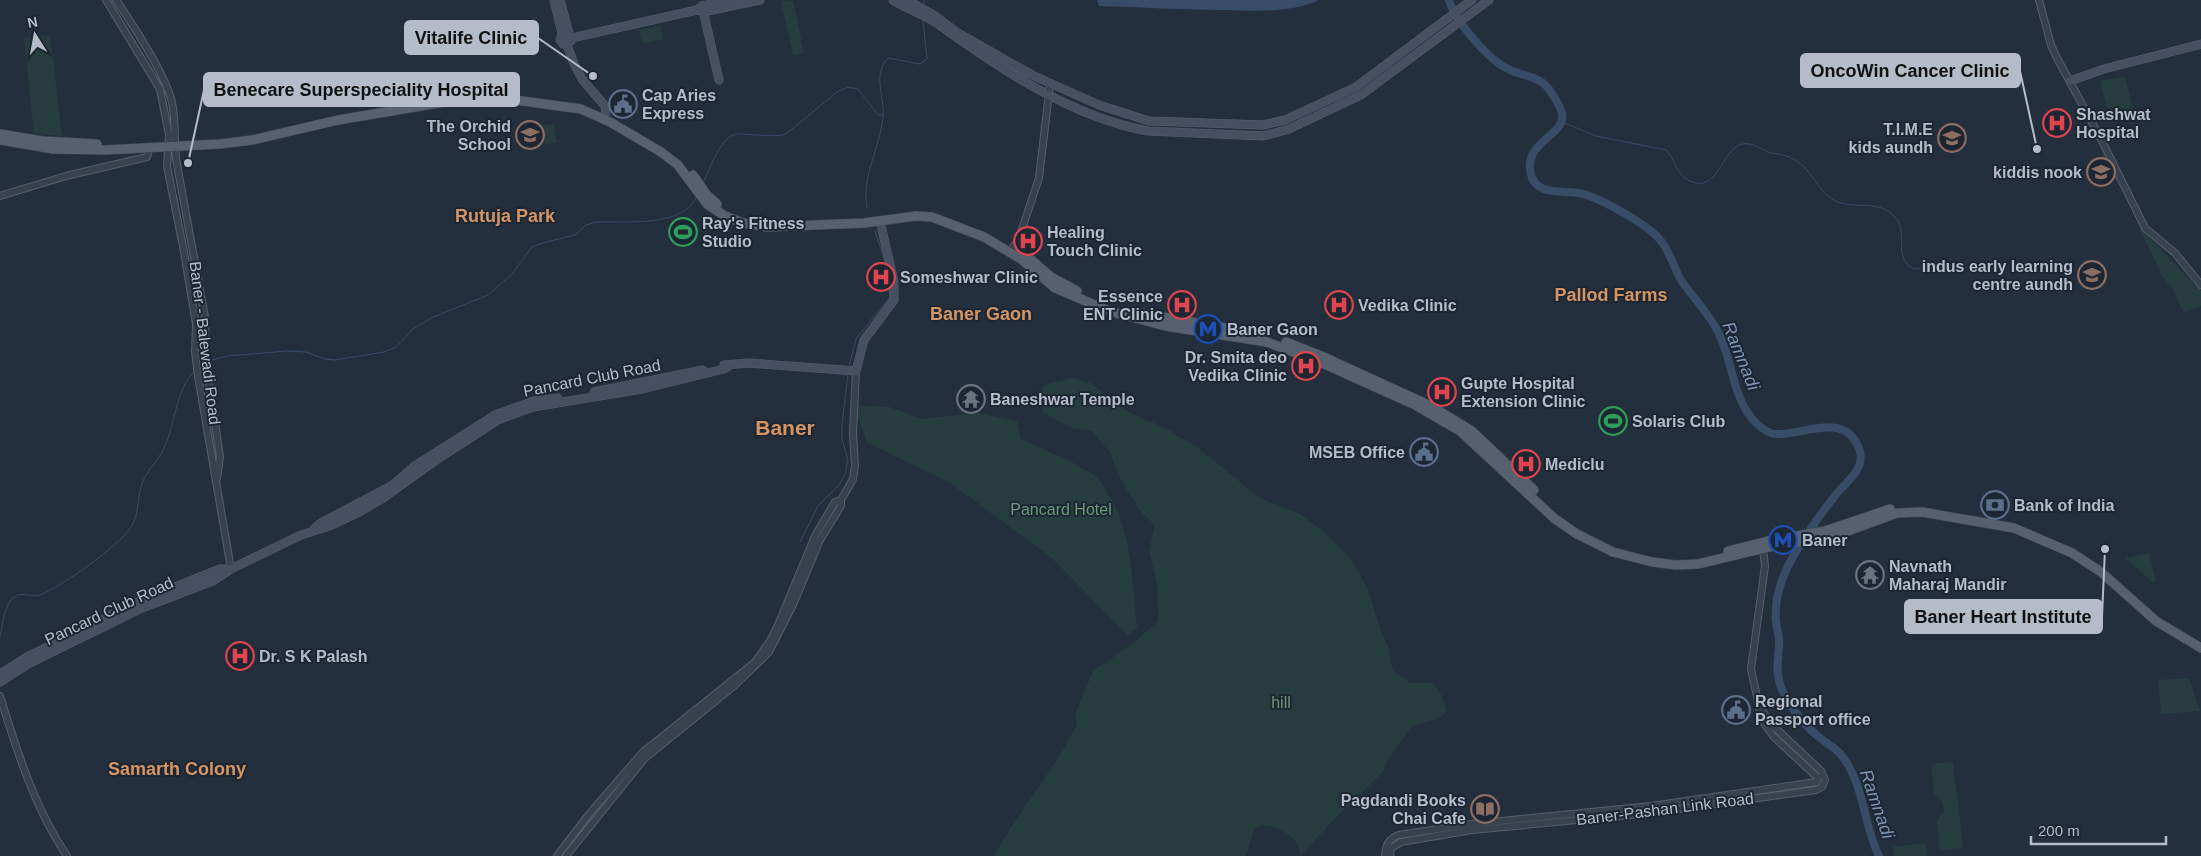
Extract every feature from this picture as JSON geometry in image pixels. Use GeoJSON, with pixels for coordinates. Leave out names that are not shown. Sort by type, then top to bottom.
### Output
{"type":"FeatureCollection","features":[{"type":"Feature","properties":{"kind":"main road"},"geometry":{"type":"LineString","coordinates":[[554,0],[574,64],[582,79],[602,101],[604,115]]}},
{"type":"Feature","properties":{"kind":"main road"},"geometry":{"type":"LineString","coordinates":[[560,0],[567,38]]}},
{"type":"Feature","properties":{"kind":"main road"},"geometry":{"type":"LineString","coordinates":[[701,9],[731,0]]}},
{"type":"Feature","properties":{"kind":"main road"},"geometry":{"type":"LineString","coordinates":[[567,38],[701,9],[760,0]]}},
{"type":"Feature","properties":{"kind":"main road"},"geometry":{"type":"LineString","coordinates":[[894,0],[934,18],[1027,84],[1096,115],[1135,129],[1148,131],[1264,136],[1278,133],[1361,95],[1489,0]]}},
{"type":"Feature","properties":{"kind":"main road"},"geometry":{"type":"LineString","coordinates":[[907,0],[916,9]]}},
{"type":"Feature","properties":{"kind":"main road"},"geometry":{"type":"LineString","coordinates":[[954,34],[1050,84],[1099,105],[1149,121],[1263,125],[1275,124],[1356,87],[1472,0]]}},
{"type":"Feature","properties":{"kind":"main road"},"geometry":{"type":"LineString","coordinates":[[701,9],[719,80]]}},
{"type":"Feature","properties":{"kind":"main road"},"geometry":{"type":"LineString","coordinates":[[2070,81],[2104,69],[2201,44]]}},
{"type":"Feature","properties":{"kind":"main road"},"geometry":{"type":"LineString","coordinates":[[2098,72],[2105,73],[2201,49]]}},
{"type":"Feature","properties":{"kind":"main road"},"geometry":{"type":"LineString","coordinates":[[0,140],[53,148],[143,152],[172,145],[228,138],[305,124],[474,91],[507,93],[591,109],[672,152],[682,161],[705,198],[725,216],[758,226],[880,221],[916,216],[932,217],[1014,249],[1055,288],[1110,311],[1165,326],[1249,338],[1279,346],[1415,405],[1467,435],[1562,525],[1613,552],[1652,562],[1685,565],[1711,562],[1794,540],[1824,535],[1905,512],[1940,512],[2019,526],[2086,554],[2118,578],[2160,616],[2201,641]]}},
{"type":"Feature","properties":{"kind":"main road"},"geometry":{"type":"LineString","coordinates":[[1275,124],[1278,133]]}},
{"type":"Feature","properties":{"kind":"main road"},"geometry":{"type":"LineString","coordinates":[[0,134],[43,141],[90,144],[172,145]]}},
{"type":"Feature","properties":{"kind":"main road"},"geometry":{"type":"LineString","coordinates":[[705,198],[728,210],[759,220],[863,217],[925,210],[962,221],[987,232],[1067,287],[1112,305],[1157,318],[1250,332],[1281,340],[1419,399],[1472,432],[1566,520],[1615,546],[1653,556],[1685,559],[1710,556],[1761,542],[1794,540]]}},
{"type":"Feature","properties":{"kind":"main road"},"geometry":{"type":"LineString","coordinates":[[855,371],[864,340],[894,300],[894,282],[880,221]]}},
{"type":"Feature","properties":{"kind":"main road","name":"Pancard Club Road"},"geometry":{"type":"LineString","coordinates":[[0,682],[30,663],[142,608],[213,581],[231,569],[314,529],[321,523],[395,486],[416,465],[444,446],[495,415],[520,405],[542,399],[575,396],[729,366],[756,364],[855,371]]}},
{"type":"Feature","properties":{"kind":"main road"},"geometry":{"type":"LineString","coordinates":[[2019,526],[2084,560],[2108,578],[2156,621],[2201,648]]}},
{"type":"Feature","properties":{"kind":"main road","name":"Pancard Club Road"},"geometry":{"type":"LineString","coordinates":[[0,674],[27,657],[140,601],[220,569],[231,569]]}},
{"type":"Feature","properties":{"kind":"street"},"geometry":{"type":"LineString","coordinates":[[106,0],[160,89],[165,105],[172,145]]}},
{"type":"Feature","properties":{"kind":"street"},"geometry":{"type":"LineString","coordinates":[[116,0],[167,86],[172,104],[172,145]]}},
{"type":"Feature","properties":{"kind":"street"},"geometry":{"type":"LineString","coordinates":[[2039,0],[2052,45],[2145,228],[2175,253],[2201,285]]}},
{"type":"Feature","properties":{"kind":"street"},"geometry":{"type":"LineString","coordinates":[[1014,249],[1039,178],[1050,84]]}},
{"type":"Feature","properties":{"kind":"street","name":"Baner - Balewadi Road"},"geometry":{"type":"LineString","coordinates":[[172,145],[206,323],[204,351],[220,456],[217,479]]}},
{"type":"Feature","properties":{"kind":"street","name":"Baner - Balewadi Road"},"geometry":{"type":"LineString","coordinates":[[172,145],[167,166],[194,309],[197,374],[217,479],[231,569]]}},
{"type":"Feature","properties":{"kind":"street"},"geometry":{"type":"LineString","coordinates":[[0,196],[143,152]]}},
{"type":"Feature","properties":{"kind":"street"},"geometry":{"type":"LineString","coordinates":[[557,856],[590,813],[643,752],[755,662],[770,642],[815,536],[835,502],[840,500],[853,479],[856,466],[853,433],[855,371]]}},
{"type":"Feature","properties":{"kind":"street"},"geometry":{"type":"LineString","coordinates":[[566,856],[644,759],[734,686],[769,652],[793,605],[820,540],[841,506],[840,500]]}},
{"type":"Feature","properties":{"kind":"street","name":"Baner-Pashan Link Road"},"geometry":{"type":"LineString","coordinates":[[1398,840],[1471,824],[1651,806],[1817,782],[1819,780],[1815,775],[1765,728],[1760,718],[1751,664],[1765,566],[1763,548]]}},
{"type":"Feature","properties":{"kind":"street"},"geometry":{"type":"LineString","coordinates":[[0,696],[32,789],[67,856]]}},
{"type":"Feature","properties":{"kind":"street"},"geometry":{"type":"LineString","coordinates":[[1385,856],[1388,843],[1398,840]]}},
{"type":"Feature","properties":{"kind":"street"},"geometry":{"type":"LineString","coordinates":[[1390,856],[1391,848],[1398,840]]}},
{"type":"Feature","properties":{"kind":"green space"},"geometry":{"type":"Polygon","coordinates":[[[793,0],[804,53],[793,55],[781,1],[793,0]]]}},
{"type":"Feature","properties":{"kind":"green space"},"geometry":{"type":"Polygon","coordinates":[[[660,26],[663,39],[642,44],[639,30],[660,26]]]}},
{"type":"Feature","properties":{"kind":"green space"},"geometry":{"type":"Polygon","coordinates":[[[50,35],[62,136],[34,133],[24,38],[50,35]]]}},
{"type":"Feature","properties":{"kind":"green space"},"geometry":{"type":"Polygon","coordinates":[[[2125,76],[2133,108],[2118,113],[2116,106],[2107,108],[2100,81],[2125,76]]]}},
{"type":"Feature","properties":{"kind":"green space"},"geometry":{"type":"Polygon","coordinates":[[[554,124],[557,143],[545,144],[543,125],[554,124]]]}},
{"type":"Feature","properties":{"kind":"green space"},"geometry":{"type":"Polygon","coordinates":[[[2140,230],[2201,291],[2201,306],[2183,312],[2173,289],[2163,277],[2140,230]]]}},
{"type":"Feature","properties":{"kind":"green space","name":"hill"},"geometry":{"type":"Polygon","coordinates":[[[1073,378],[1090,383],[1131,413],[1167,429],[1197,447],[1260,498],[1300,514],[1323,531],[1349,556],[1369,592],[1380,629],[1389,648],[1394,671],[1410,683],[1433,683],[1442,696],[1445,714],[1437,719],[1412,726],[1388,760],[1382,773],[1333,820],[1301,856],[1293,838],[1276,828],[1264,825],[1255,830],[1245,856],[994,856],[1011,827],[1055,763],[1077,725],[1075,714],[1093,671],[1133,643],[1158,621],[1157,583],[1149,551],[1155,525],[1142,513],[1122,482],[1110,453],[1092,431],[1072,428],[1043,413],[1040,394],[1045,384],[1073,378]]]}},
{"type":"Feature","properties":{"kind":"green space","name":"Pancard Hotel"},"geometry":{"type":"Polygon","coordinates":[[[854,405],[889,407],[922,419],[977,413],[1017,421],[1021,439],[1092,473],[1109,494],[1124,529],[1131,569],[1137,627],[1128,636],[1053,559],[949,482],[867,443],[854,405]]]}},
{"type":"Feature","properties":{"kind":"green space"},"geometry":{"type":"Polygon","coordinates":[[[2149,553],[2156,581],[2153,583],[2125,558],[2149,553]]]}},
{"type":"Feature","properties":{"kind":"green space"},"geometry":{"type":"Polygon","coordinates":[[[2189,678],[2200,711],[2161,714],[2158,680],[2189,678]]]}},
{"type":"Feature","properties":{"kind":"green space"},"geometry":{"type":"Polygon","coordinates":[[[1953,763],[1963,846],[1962,848],[1943,850],[1939,848],[1937,820],[1944,812],[1942,801],[1934,793],[1931,767],[1933,764],[1953,763]]]}},
{"type":"Feature","properties":{"kind":"green space"},"geometry":{"type":"Polygon","coordinates":[[[1926,843],[1927,856],[1894,856],[1893,847],[1926,843]]]}},
{"type":"Feature","properties":{"kind":"water"},"geometry":{"type":"Polygon","coordinates":[[[1097,0],[1319,0],[1297,7],[1261,11],[1099,6],[1097,0]]]}},
{"type":"Feature","properties":{"kind":"waterway"},"geometry":{"type":"LineString","coordinates":[[924,0],[924,6]]}},
{"type":"Feature","properties":{"kind":"waterway","name":"Ramnadi"},"geometry":{"type":"LineString","coordinates":[[1449,0],[1459,19],[1483,50],[1510,70],[1543,83],[1551,92],[1560,108],[1562,121],[1558,128],[1537,148],[1532,156],[1530,166],[1535,183],[1548,190],[1579,193],[1599,200],[1623,212],[1646,227],[1661,241],[1683,283],[1708,315],[1720,336],[1742,404],[1758,425],[1774,434],[1835,428],[1845,431],[1854,438],[1860,451],[1859,466],[1852,477],[1832,499],[1796,551],[1778,592],[1776,607],[1776,624],[1779,635],[1778,675],[1784,693],[1795,712],[1817,735],[1838,751],[1850,768],[1860,792],[1870,831],[1879,856]]}},
{"type":"Feature","properties":{"kind":"waterway"},"geometry":{"type":"LineString","coordinates":[[867,208],[867,185],[883,117],[880,86],[883,64],[888,58],[920,64],[927,59],[923,20]]}},
{"type":"Feature","properties":{"kind":"waterway"},"geometry":{"type":"LineString","coordinates":[[703,183],[719,150],[731,136],[739,134],[774,136],[786,134],[837,92],[848,87],[858,89],[878,115],[883,115]]}},
{"type":"Feature","properties":{"kind":"waterway"},"geometry":{"type":"LineString","coordinates":[[1562,122],[1596,136],[1666,150],[1682,175],[1696,183],[1705,182],[1712,178],[1729,154],[1736,147],[1743,144],[1751,144],[1771,153],[1784,155],[1801,164],[1832,199],[1846,204],[1880,207],[1894,216],[1899,222],[1901,229],[1903,258],[1914,269],[1974,267]]}},
{"type":"Feature","properties":{"kind":"waterway"},"geometry":{"type":"LineString","coordinates":[[208,361],[227,356],[287,351],[306,352],[325,359],[334,360],[384,352],[396,347],[413,329],[433,317],[488,295],[512,274],[532,247],[575,235],[586,225],[597,222],[638,222],[667,218],[680,213],[690,206],[697,196]]}},
{"type":"Feature","properties":{"kind":"waterway"},"geometry":{"type":"LineString","coordinates":[[849,367],[856,339],[890,297],[885,261],[875,231]]}},
{"type":"Feature","properties":{"kind":"waterway"},"geometry":{"type":"LineString","coordinates":[[0,636],[6,610],[14,597],[17,595],[40,595],[62,583],[102,555],[131,527],[134,522],[143,481],[164,448],[184,387],[195,371]]}},
{"type":"Feature","properties":{"kind":"waterway"},"geometry":{"type":"LineString","coordinates":[[800,542],[818,506],[839,485],[845,474],[848,460],[842,439],[842,424],[848,374]]}},
{"type":"Feature","properties":{"kind":"place","name":"Vitalife Clinic"},"geometry":{"type":"Point","coordinates":[593,76]}},
{"type":"Feature","properties":{"kind":"place","name":"Cap Aries Express"},"geometry":{"type":"Point","coordinates":[623,104]}},
{"type":"Feature","properties":{"kind":"place","name":"Shashwat Hospital"},"geometry":{"type":"Point","coordinates":[2057,123]}},
{"type":"Feature","properties":{"kind":"place","name":"The Orchid School"},"geometry":{"type":"Point","coordinates":[530,135]}},
{"type":"Feature","properties":{"kind":"place","name":"T.I.M.E kids aundh"},"geometry":{"type":"Point","coordinates":[1952,138]}},
{"type":"Feature","properties":{"kind":"place","name":"OncoWin Cancer Clinic"},"geometry":{"type":"Point","coordinates":[2037,149]}},
{"type":"Feature","properties":{"kind":"place","name":"Benecare Superspeciality Hospital"},"geometry":{"type":"Point","coordinates":[188,163]}},
{"type":"Feature","properties":{"kind":"place","name":"kiddis nook"},"geometry":{"type":"Point","coordinates":[2101,172]}},
{"type":"Feature","properties":{"kind":"place","name":"Ray's Fitness Studio"},"geometry":{"type":"Point","coordinates":[683,232]}},
{"type":"Feature","properties":{"kind":"place","name":"Healing Touch Clinic"},"geometry":{"type":"Point","coordinates":[1028,241]}},
{"type":"Feature","properties":{"kind":"place","name":"indus early learning centre aundh"},"geometry":{"type":"Point","coordinates":[2092,275]}},
{"type":"Feature","properties":{"kind":"place","name":"Someshwar Clinic"},"geometry":{"type":"Point","coordinates":[881,277]}},
{"type":"Feature","properties":{"kind":"place","name":"Essence ENT Clinic"},"geometry":{"type":"Point","coordinates":[1182,305]}},
{"type":"Feature","properties":{"kind":"place","name":"Vedika Clinic"},"geometry":{"type":"Point","coordinates":[1339,305]}},
{"type":"Feature","properties":{"kind":"place","name":"Baner Gaon"},"geometry":{"type":"Point","coordinates":[1208,329]}},
{"type":"Feature","properties":{"kind":"place","name":"Dr. Smita deo Vedika Clinic"},"geometry":{"type":"Point","coordinates":[1306,366]}},
{"type":"Feature","properties":{"kind":"place","name":"Gupte Hospital Extension Clinic"},"geometry":{"type":"Point","coordinates":[1442,392]}},
{"type":"Feature","properties":{"kind":"place","name":"Baneshwar Temple"},"geometry":{"type":"Point","coordinates":[971,399]}},
{"type":"Feature","properties":{"kind":"place","name":"Solaris Club"},"geometry":{"type":"Point","coordinates":[1613,421]}},
{"type":"Feature","properties":{"kind":"place","name":"MSEB Office"},"geometry":{"type":"Point","coordinates":[1424,452]}},
{"type":"Feature","properties":{"kind":"place","name":"Mediclu"},"geometry":{"type":"Point","coordinates":[1526,464]}},
{"type":"Feature","properties":{"kind":"place","name":"Bank of India"},"geometry":{"type":"Point","coordinates":[1995,505]}},
{"type":"Feature","properties":{"kind":"place","name":"Baner"},"geometry":{"type":"Point","coordinates":[1783,540]}},
{"type":"Feature","properties":{"kind":"place","name":"Baner Heart Institute"},"geometry":{"type":"Point","coordinates":[2105,549]}},
{"type":"Feature","properties":{"kind":"place","name":"Navnath Maharaj Mandir"},"geometry":{"type":"Point","coordinates":[1870,575]}},
{"type":"Feature","properties":{"kind":"place","name":"Dr. S K Palash"},"geometry":{"type":"Point","coordinates":[240,656]}},
{"type":"Feature","properties":{"kind":"place","name":"Regional Passport office"},"geometry":{"type":"Point","coordinates":[1736,710]}},
{"type":"Feature","properties":{"kind":"place","name":"Pagdandi Books Chai Cafe"},"geometry":{"type":"Point","coordinates":[1485,809]}},
{"type":"Feature","properties":{"kind":"district","name":"Rutuja Park"},"geometry":{"type":"Point","coordinates":[505,216]}},
{"type":"Feature","properties":{"kind":"district","name":"Pallod Farms"},"geometry":{"type":"Point","coordinates":[1611,295]}},
{"type":"Feature","properties":{"kind":"district","name":"Baner Gaon"},"geometry":{"type":"Point","coordinates":[981,314]}},
{"type":"Feature","properties":{"kind":"district","name":"Baner"},"geometry":{"type":"Point","coordinates":[785,427]}},
{"type":"Feature","properties":{"kind":"district","name":"Samarth Colony"},"geometry":{"type":"Point","coordinates":[177,769]}}]}
